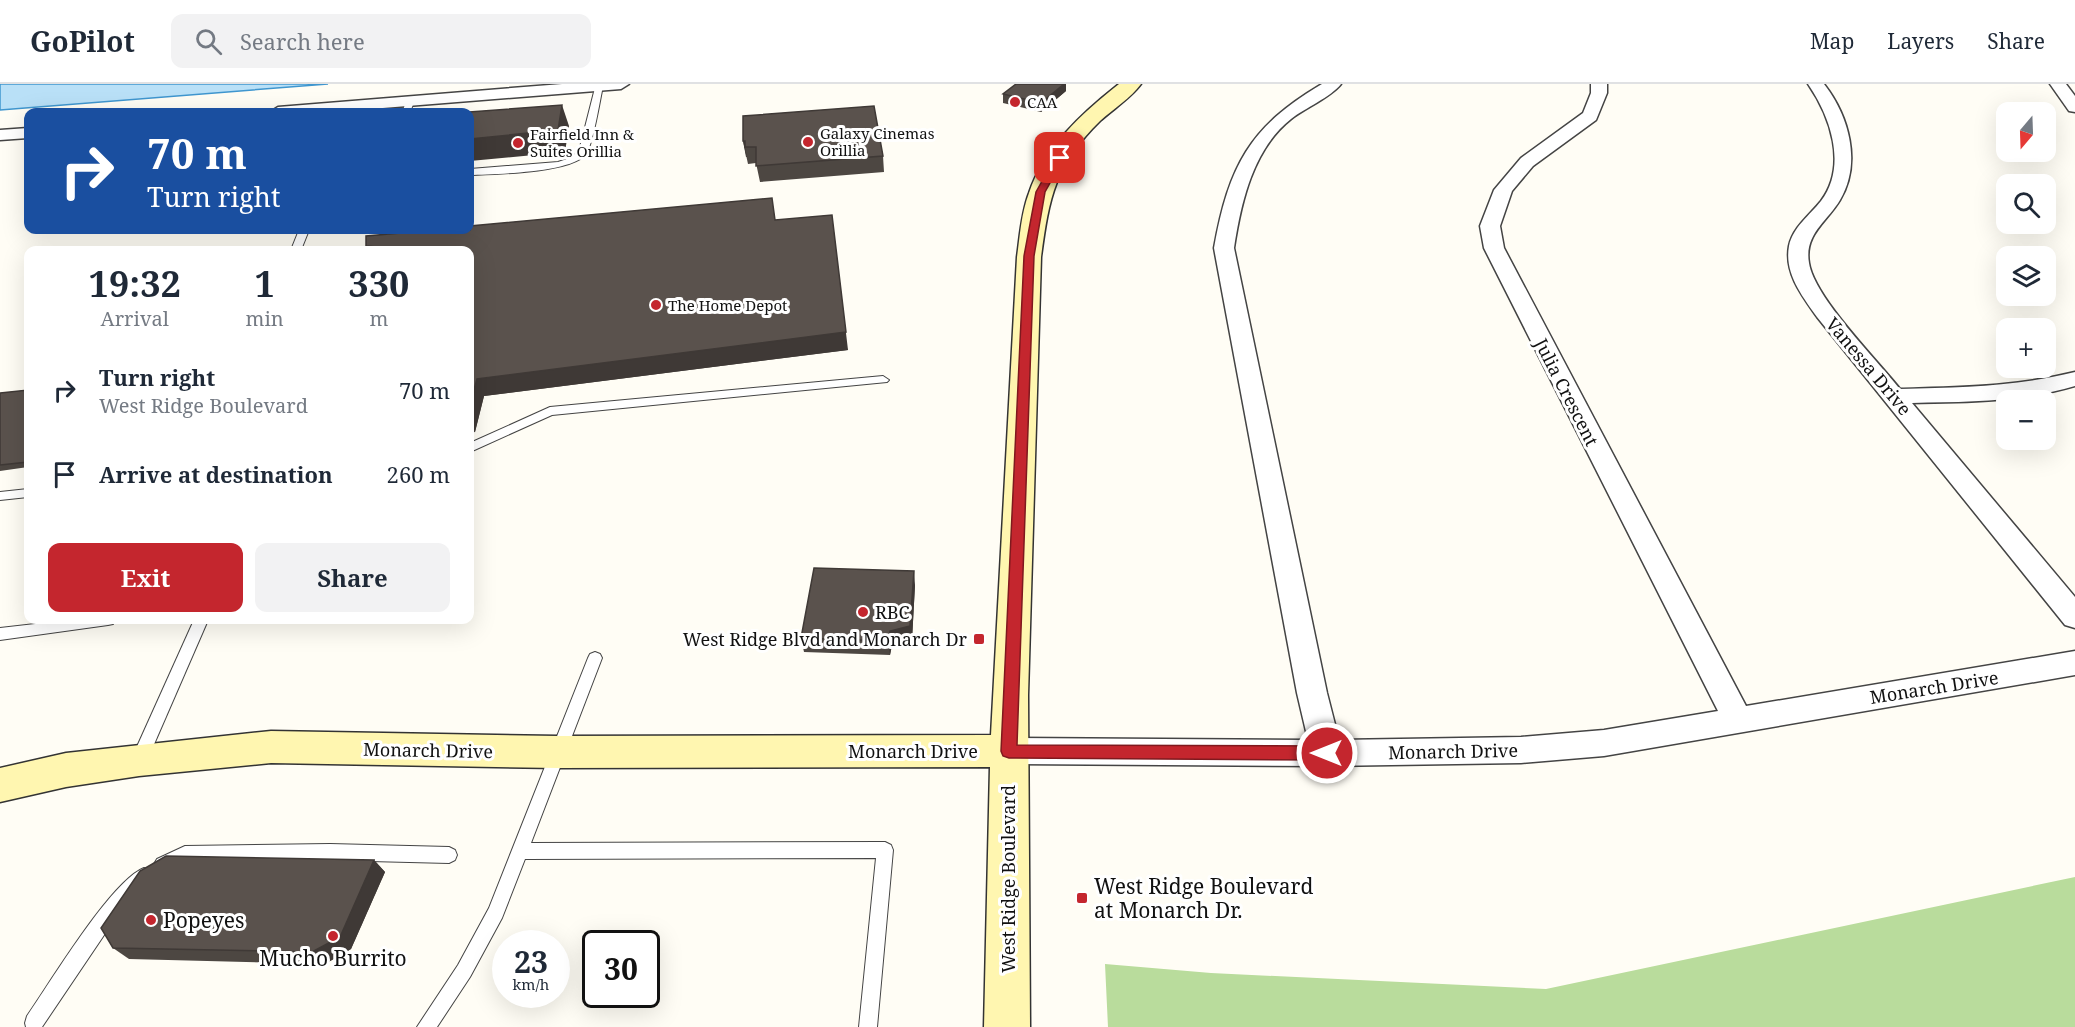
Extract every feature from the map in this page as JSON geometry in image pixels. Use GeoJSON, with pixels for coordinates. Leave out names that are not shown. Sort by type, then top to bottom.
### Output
{"type":"FeatureCollection","features":[{"type":"Feature","properties":{"kind":"street"},"geometry":{"type":"LineString","coordinates":[[386,108],[621,84]]}},
{"type":"Feature","properties":{"kind":"street","name":"West Ridge Boulevard"},"geometry":{"type":"LineString","coordinates":[[1007,1027],[1009,751],[1028,268],[1041,192],[1051,170],[1068,145],[1101,108],[1131,84]]}},
{"type":"Feature","properties":{"kind":"street"},"geometry":{"type":"LineString","coordinates":[[1327,753],[1312,693],[1224,248],[1228,221],[1260,142],[1307,100],[1333,84]]}},
{"type":"Feature","properties":{"kind":"street","name":"Julia Crescent"},"geometry":{"type":"LineString","coordinates":[[1599,84],[1597,99],[1590,116],[1527,162],[1503,190],[1490,226],[1494,248],[1738,720]]}},
{"type":"Feature","properties":{"kind":"street","name":"Vanessa Drive"},"geometry":{"type":"LineString","coordinates":[[1816,84],[1838,118],[1841,169],[1839,185],[1831,200],[1799,243],[1798,262],[1802,276],[1825,312],[2075,617]]}},
{"type":"Feature","properties":{"kind":"street"},"geometry":{"type":"LineString","coordinates":[[2058,84],[2075,107]]}},
{"type":"Feature","properties":{"kind":"street"},"geometry":{"type":"LineString","coordinates":[[0,135],[24,133]]}},
{"type":"Feature","properties":{"kind":"street"},"geometry":{"type":"LineString","coordinates":[[1895,396],[2019,392],[2050,388],[2075,380]]}},
{"type":"Feature","properties":{"kind":"street","name":"Monarch Drive"},"geometry":{"type":"LineString","coordinates":[[0,785],[66,770],[271,747],[558,752],[1327,753],[1521,750],[1604,743],[2075,663]]}},
{"type":"Feature","properties":{"kind":"lane"},"geometry":{"type":"LineString","coordinates":[[474,172],[559,165],[573,160],[583,152],[599,86]]}},
{"type":"Feature","properties":{"kind":"lane"},"geometry":{"type":"LineString","coordinates":[[474,446],[550,411],[883,380]]}},
{"type":"Feature","properties":{"kind":"lane"},"geometry":{"type":"LineString","coordinates":[[0,496],[24,493]]}},
{"type":"Feature","properties":{"kind":"lane"},"geometry":{"type":"LineString","coordinates":[[0,633],[75,624]]}},
{"type":"Feature","properties":{"kind":"lane"},"geometry":{"type":"LineString","coordinates":[[139,760],[199,624]]}},
{"type":"Feature","properties":{"kind":"lane"},"geometry":{"type":"LineString","coordinates":[[426,1027],[464,971],[496,912],[595,658]]}},
{"type":"Feature","properties":{"kind":"lane"},"geometry":{"type":"LineString","coordinates":[[521,851],[885,850],[868,1027]]}},
{"type":"Feature","properties":{"kind":"lane"},"geometry":{"type":"LineString","coordinates":[[34,1023],[119,898],[145,876],[185,854],[330,852],[449,855]]}},
{"type":"Feature","properties":{"kind":"green space"},"geometry":{"type":"Polygon","coordinates":[[[2075,877],[2075,1027],[1108,1027],[1105,964],[1211,973],[1546,989],[2075,877]]]}},
{"type":"Feature","properties":{"kind":"water"},"geometry":{"type":"Polygon","coordinates":[[[0,84],[328,84],[24,108],[0,110],[0,84]]]}},
{"type":"Feature","properties":{"kind":"building"},"geometry":{"type":"Polygon","coordinates":[[[1016,84],[1064,84],[1041,103],[1003,94],[1016,84]]]}},
{"type":"Feature","properties":{"kind":"building"},"geometry":{"type":"Polygon","coordinates":[[[562,105],[558,130],[474,139],[474,112],[562,105]]]}},
{"type":"Feature","properties":{"kind":"building","name":"Galaxy Cinemas Orillia"},"geometry":{"type":"Polygon","coordinates":[[[874,106],[883,156],[756,166],[756,147],[745,147],[745,141],[743,141],[743,116],[874,106]]]}},
{"type":"Feature","properties":{"kind":"building","name":"The Home Depot"},"geometry":{"type":"Polygon","coordinates":[[[772,198],[775,220],[832,215],[846,332],[477,379],[474,390],[474,246],[366,246],[366,236],[474,234],[474,226],[772,198]]]}},
{"type":"Feature","properties":{"kind":"building"},"geometry":{"type":"Polygon","coordinates":[[[24,390],[24,462],[0,465],[0,393],[24,390]]]}},
{"type":"Feature","properties":{"kind":"building","name":"RBC"},"geometry":{"type":"Polygon","coordinates":[[[814,568],[914,571],[910,626],[890,631],[888,641],[801,638],[814,568]]]}},
{"type":"Feature","properties":{"kind":"building"},"geometry":{"type":"Polygon","coordinates":[[[166,856],[374,860],[340,937],[312,952],[113,948],[101,928],[140,871],[166,856]]]}},
{"type":"Feature","properties":{"kind":"place","name":"CAA"},"geometry":{"type":"Point","coordinates":[1015,102]}},
{"type":"Feature","properties":{"kind":"place","name":"Galaxy Cinemas Orillia"},"geometry":{"type":"Point","coordinates":[808,142]}},
{"type":"Feature","properties":{"kind":"place","name":"Fairfield Inn & Suites Orillia"},"geometry":{"type":"Point","coordinates":[518,143]}},
{"type":"Feature","properties":{"kind":"place","name":"The Home Depot"},"geometry":{"type":"Point","coordinates":[656,305]}},
{"type":"Feature","properties":{"kind":"place","name":"RBC"},"geometry":{"type":"Point","coordinates":[863,612]}},
{"type":"Feature","properties":{"kind":"place","name":"West Ridge Blvd and Monarch Dr"},"geometry":{"type":"Point","coordinates":[979,639]}},
{"type":"Feature","properties":{"kind":"place","name":"West Ridge Boulevard at Monarch Dr."},"geometry":{"type":"Point","coordinates":[1082,898]}},
{"type":"Feature","properties":{"kind":"place","name":"Popeyes"},"geometry":{"type":"Point","coordinates":[151,920]}},
{"type":"Feature","properties":{"kind":"place","name":"Mucho Burrito"},"geometry":{"type":"Point","coordinates":[333,936]}},
{"type":"Feature","properties":{"kind":"route"},"geometry":{"type":"LineString","coordinates":[[1060,158],[1051,170],[1041,192],[1029,256],[1009,751],[1327,753]]}}]}
